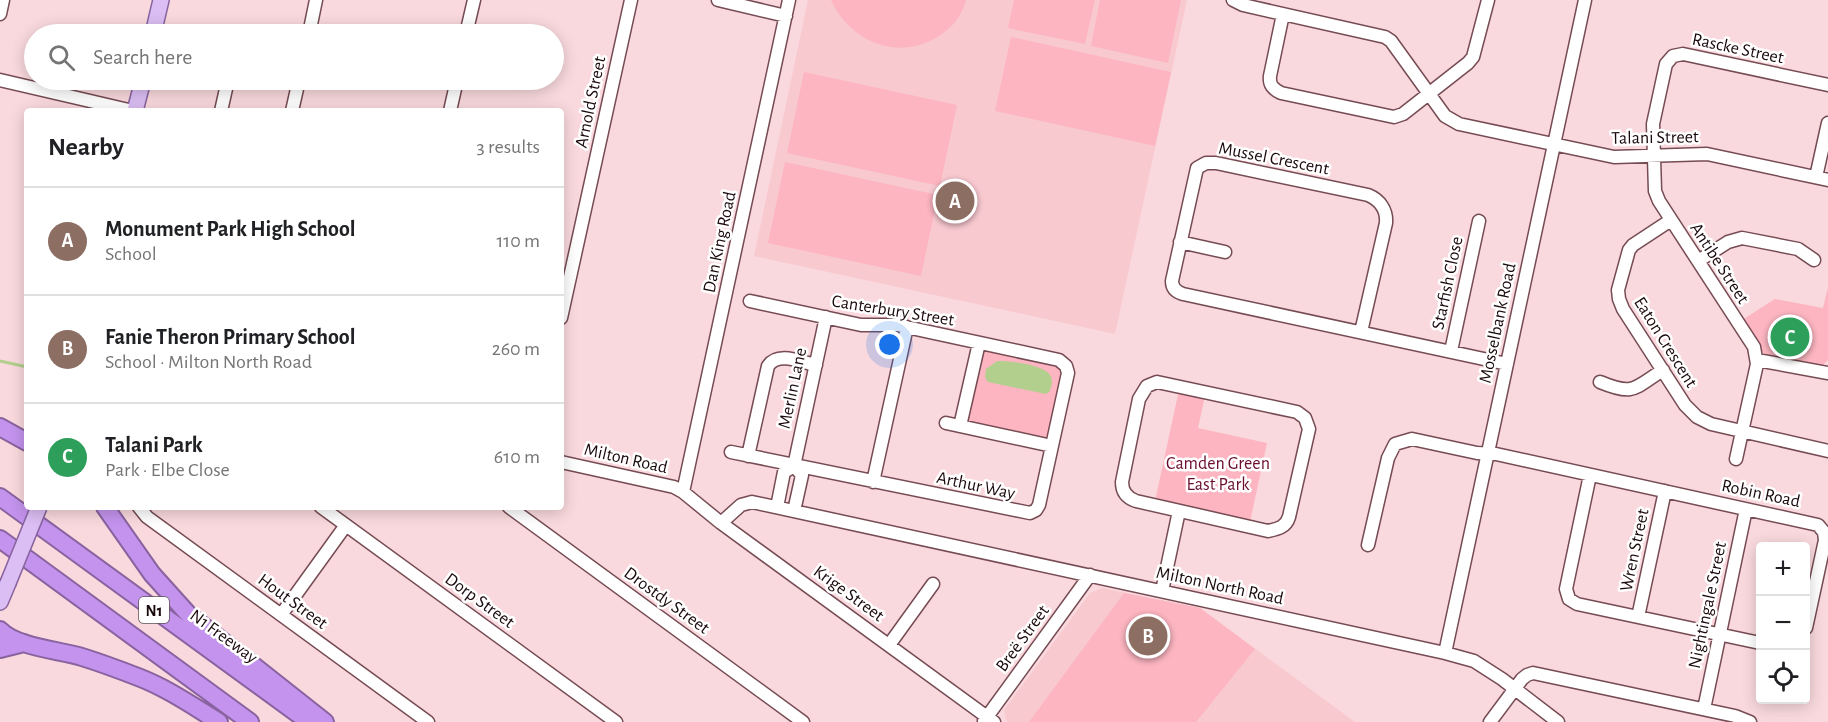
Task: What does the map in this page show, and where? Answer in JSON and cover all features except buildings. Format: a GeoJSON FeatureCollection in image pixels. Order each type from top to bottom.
{"type":"FeatureCollection","features":[{"type":"Feature","properties":{"kind":"highway"},"geometry":{"type":"LineString","coordinates":[[3,429],[24,432]]}},
{"type":"Feature","properties":{"kind":"highway"},"geometry":{"type":"LineString","coordinates":[[3,429],[24,440]]}},
{"type":"Feature","properties":{"kind":"highway","name":"N1 Freeway"},"geometry":{"type":"LineString","coordinates":[[0,497],[309,722]]}},
{"type":"Feature","properties":{"kind":"highway"},"geometry":{"type":"LineString","coordinates":[[107,510],[160,584],[188,614],[325,722]]}},
{"type":"Feature","properties":{"kind":"highway","name":"N1"},"geometry":{"type":"LineString","coordinates":[[0,539],[250,722]]}},
{"type":"Feature","properties":{"kind":"highway"},"geometry":{"type":"LineString","coordinates":[[0,630],[12,639],[80,657],[141,678],[182,698],[219,722]]}},
{"type":"Feature","properties":{"kind":"highway"},"geometry":{"type":"LineString","coordinates":[[0,649],[24,643]]}},
{"type":"Feature","properties":{"kind":"main road"},"geometry":{"type":"LineString","coordinates":[[155,24],[161,0]]}},
{"type":"Feature","properties":{"kind":"main road"},"geometry":{"type":"LineString","coordinates":[[135,108],[140,90]]}},
{"type":"Feature","properties":{"kind":"main road"},"geometry":{"type":"LineString","coordinates":[[0,602],[38,510]]}},
{"type":"Feature","properties":{"kind":"street"},"geometry":{"type":"LineString","coordinates":[[0,14],[3,0]]}},
{"type":"Feature","properties":{"kind":"street"},"geometry":{"type":"LineString","coordinates":[[311,24],[316,0]]}},
{"type":"Feature","properties":{"kind":"street"},"geometry":{"type":"LineString","coordinates":[[468,24],[474,0]]}},
{"type":"Feature","properties":{"kind":"street","name":"Arnold Street"},"geometry":{"type":"LineString","coordinates":[[564,304],[631,0]]}},
{"type":"Feature","properties":{"kind":"street"},"geometry":{"type":"LineString","coordinates":[[718,0],[786,16]]}},
{"type":"Feature","properties":{"kind":"street","name":"Dan King Road"},"geometry":{"type":"LineString","coordinates":[[683,492],[789,0]]}},
{"type":"Feature","properties":{"kind":"street","name":"Talani Street"},"geometry":{"type":"LineString","coordinates":[[1233,0],[1243,5],[1385,36],[1445,116],[1459,124],[1614,158],[1707,154],[1822,179]]}},
{"type":"Feature","properties":{"kind":"street"},"geometry":{"type":"LineString","coordinates":[[1283,14],[1270,76],[1270,84],[1275,90],[1302,98],[1394,117],[1403,114],[1473,57],[1488,0]]}},
{"type":"Feature","properties":{"kind":"street","name":"Mosselbank Road"},"geometry":{"type":"LineString","coordinates":[[1445,653],[1585,0]]}},
{"type":"Feature","properties":{"kind":"street","name":"Rascke Street"},"geometry":{"type":"LineString","coordinates":[[1653,156],[1653,124],[1666,63],[1673,56],[1683,54],[1828,85]]}},
{"type":"Feature","properties":{"kind":"street"},"geometry":{"type":"LineString","coordinates":[[0,80],[24,86]]}},
{"type":"Feature","properties":{"kind":"street"},"geometry":{"type":"LineString","coordinates":[[43,90],[121,108]]}},
{"type":"Feature","properties":{"kind":"street"},"geometry":{"type":"LineString","coordinates":[[223,108],[226,90]]}},
{"type":"Feature","properties":{"kind":"street"},"geometry":{"type":"LineString","coordinates":[[293,108],[297,90]]}},
{"type":"Feature","properties":{"kind":"street"},"geometry":{"type":"LineString","coordinates":[[451,108],[455,90]]}},
{"type":"Feature","properties":{"kind":"street"},"geometry":{"type":"LineString","coordinates":[[1822,179],[1828,123]]}},
{"type":"Feature","properties":{"kind":"street","name":"Antibe Street"},"geometry":{"type":"LineString","coordinates":[[1653,156],[1656,194],[1754,347],[1757,360]]}},
{"type":"Feature","properties":{"kind":"street","name":"Mussel Crescent"},"geometry":{"type":"LineString","coordinates":[[1361,332],[1386,222],[1383,207],[1373,197],[1216,163],[1206,163],[1200,166],[1196,172],[1172,280],[1173,287],[1178,292],[1507,364]]}},
{"type":"Feature","properties":{"kind":"street","name":"Eaton Crescent"},"geometry":{"type":"LineString","coordinates":[[1671,220],[1629,250],[1618,290],[1621,304],[1685,405],[1697,417],[1710,424],[1742,432]]}},
{"type":"Feature","properties":{"kind":"street","name":"Starfish Close"},"geometry":{"type":"LineString","coordinates":[[1451,351],[1479,221]]}},
{"type":"Feature","properties":{"kind":"street"},"geometry":{"type":"LineString","coordinates":[[1698,261],[1728,242],[1742,238],[1798,249],[1814,260]]}},
{"type":"Feature","properties":{"kind":"street"},"geometry":{"type":"LineString","coordinates":[[1180,242],[1226,252]]}},
{"type":"Feature","properties":{"kind":"street","name":"Canterbury Street"},"geometry":{"type":"LineString","coordinates":[[750,301],[861,325],[887,324],[907,327],[1059,360],[1064,363]]}},
{"type":"Feature","properties":{"kind":"street","name":"Merlin Lane"},"geometry":{"type":"LineString","coordinates":[[777,507],[784,472],[794,466],[826,317]]}},
{"type":"Feature","properties":{"kind":"street"},"geometry":{"type":"LineString","coordinates":[[873,482],[907,327]]}},
{"type":"Feature","properties":{"kind":"street"},"geometry":{"type":"LineString","coordinates":[[960,426],[979,343]]}},
{"type":"Feature","properties":{"kind":"street"},"geometry":{"type":"LineString","coordinates":[[748,456],[770,362],[781,358],[816,365]]}},
{"type":"Feature","properties":{"kind":"street"},"geometry":{"type":"LineString","coordinates":[[1736,459],[1757,360],[1828,373]]}},
{"type":"Feature","properties":{"kind":"street","name":"Arthur Way"},"geometry":{"type":"LineString","coordinates":[[731,452],[1030,513],[1040,505],[1068,373],[1064,363]]}},
{"type":"Feature","properties":{"kind":"street"},"geometry":{"type":"LineString","coordinates":[[1600,382],[1620,390],[1629,390],[1662,370]]}},
{"type":"Feature","properties":{"kind":"street"},"geometry":{"type":"LineString","coordinates":[[1157,382],[1164,383],[1297,412],[1305,418],[1309,429],[1289,517],[1282,526],[1268,531],[1179,511],[1131,500],[1123,490],[1122,482],[1138,399],[1147,386],[1157,382]]}},
{"type":"Feature","properties":{"kind":"street"},"geometry":{"type":"LineString","coordinates":[[946,423],[1052,446]]}},
{"type":"Feature","properties":{"kind":"street"},"geometry":{"type":"LineString","coordinates":[[1742,432],[1828,451]]}},
{"type":"Feature","properties":{"kind":"street","name":"Robin Road"},"geometry":{"type":"LineString","coordinates":[[1368,545],[1388,458],[1395,444],[1412,439],[1815,524],[1822,528],[1825,540],[1810,609]]}},
{"type":"Feature","properties":{"kind":"street","name":"Milton Road"},"geometry":{"type":"LineString","coordinates":[[564,463],[664,484],[683,492]]}},
{"type":"Feature","properties":{"kind":"street","name":"Merlin Lane"},"geometry":{"type":"LineString","coordinates":[[794,466],[802,475],[794,511]]}},
{"type":"Feature","properties":{"kind":"street"},"geometry":{"type":"LineString","coordinates":[[1590,475],[1566,593],[1569,600],[1577,604],[1756,642]]}},
{"type":"Feature","properties":{"kind":"street","name":"Wren Street"},"geometry":{"type":"LineString","coordinates":[[1638,617],[1665,491]]}},
{"type":"Feature","properties":{"kind":"street","name":"Krige Street"},"geometry":{"type":"LineString","coordinates":[[683,492],[721,523],[988,720]]}},
{"type":"Feature","properties":{"kind":"street","name":"Milton North Road"},"geometry":{"type":"LineString","coordinates":[[721,523],[738,507],[748,502],[777,507],[1445,653],[1474,661],[1558,722]]}},
{"type":"Feature","properties":{"kind":"street","name":"Nightingale Street"},"geometry":{"type":"LineString","coordinates":[[1704,709],[1746,508]]}},
{"type":"Feature","properties":{"kind":"street","name":"Hout Street"},"geometry":{"type":"LineString","coordinates":[[141,510],[147,517],[428,722]]}},
{"type":"Feature","properties":{"kind":"street","name":"Dorp Street"},"geometry":{"type":"LineString","coordinates":[[325,510],[616,722]]}},
{"type":"Feature","properties":{"kind":"street","name":"Drostdy Street"},"geometry":{"type":"LineString","coordinates":[[517,510],[803,722]]}},
{"type":"Feature","properties":{"kind":"street"},"geometry":{"type":"LineString","coordinates":[[1162,591],[1179,511]]}},
{"type":"Feature","properties":{"kind":"street"},"geometry":{"type":"LineString","coordinates":[[282,615],[346,525]]}},
{"type":"Feature","properties":{"kind":"street","name":"Breë Street"},"geometry":{"type":"LineString","coordinates":[[988,720],[1090,575]]}},
{"type":"Feature","properties":{"kind":"street"},"geometry":{"type":"LineString","coordinates":[[889,645],[933,584]]}},
{"type":"Feature","properties":{"kind":"street"},"geometry":{"type":"LineString","coordinates":[[1490,722],[1527,675],[1542,674],[1735,716],[1750,722]]}},
{"type":"Feature","properties":{"kind":"shaded area"},"geometry":{"type":"Polygon","coordinates":[[[808,0],[1187,0],[1115,334],[754,256],[808,0]]]}},
{"type":"Feature","properties":{"kind":"shaded area"},"geometry":{"type":"Polygon","coordinates":[[[997,361],[1018,362],[1043,369],[1052,379],[1050,391],[1046,394],[988,382],[985,377],[986,369],[997,361]]]}},
{"type":"Feature","properties":{"kind":"shaded area"},"geometry":{"type":"Polygon","coordinates":[[[1102,588],[1200,608],[1355,722],[1008,722],[1004,710],[1090,593],[1102,588]]]}},
{"type":"Feature","properties":{"kind":"green space"},"geometry":{"type":"Polygon","coordinates":[[[831,0],[966,0],[956,21],[939,36],[924,44],[892,47],[877,44],[850,27],[839,15],[831,0]]]}},
{"type":"Feature","properties":{"kind":"green space"},"geometry":{"type":"Polygon","coordinates":[[[1014,0],[1095,0],[1085,44],[1008,28],[1014,0]]]}},
{"type":"Feature","properties":{"kind":"green space"},"geometry":{"type":"Polygon","coordinates":[[[1100,0],[1181,0],[1168,63],[1091,46],[1100,0]]]}},
{"type":"Feature","properties":{"kind":"green space"},"geometry":{"type":"Polygon","coordinates":[[[1011,37],[1171,72],[1155,146],[995,111],[1011,37]]]}},
{"type":"Feature","properties":{"kind":"green space"},"geometry":{"type":"Polygon","coordinates":[[[804,72],[957,105],[940,186],[787,153],[804,72]]]}},
{"type":"Feature","properties":{"kind":"green space"},"geometry":{"type":"Polygon","coordinates":[[[785,162],[938,195],[921,276],[768,243],[785,162]]]}},
{"type":"Feature","properties":{"kind":"green space"},"geometry":{"type":"Polygon","coordinates":[[[1828,287],[1828,360],[1821,367],[1766,357],[1742,320],[1775,299],[1823,308],[1828,287]]]}},
{"type":"Feature","properties":{"kind":"green space"},"geometry":{"type":"Polygon","coordinates":[[[988,349],[1057,364],[1063,372],[1050,434],[1041,440],[971,424],[966,415],[981,353],[988,349]]]}},
{"type":"Feature","properties":{"kind":"green space","name":"Camden Green East Park"},"geometry":{"type":"Polygon","coordinates":[[[1179,390],[1205,396],[1198,428],[1267,443],[1250,522],[1155,501],[1179,390]]]}},
{"type":"Feature","properties":{"kind":"green space"},"geometry":{"type":"Polygon","coordinates":[[[1124,593],[1200,608],[1255,649],[1196,722],[1029,722],[1124,593]]]}},
{"type":"Feature","properties":{"kind":"waterway"},"geometry":{"type":"LineString","coordinates":[[0,361],[24,366]]}},
{"type":"Feature","properties":{"kind":"place","name":"Monument Park High School"},"geometry":{"type":"Point","coordinates":[955,201]}},
{"type":"Feature","properties":{"kind":"place","name":"Talani Park"},"geometry":{"type":"Point","coordinates":[1790,337]}},
{"type":"Feature","properties":{"kind":"place","name":"Fanie Theron Primary School"},"geometry":{"type":"Point","coordinates":[1148,636]}}]}
